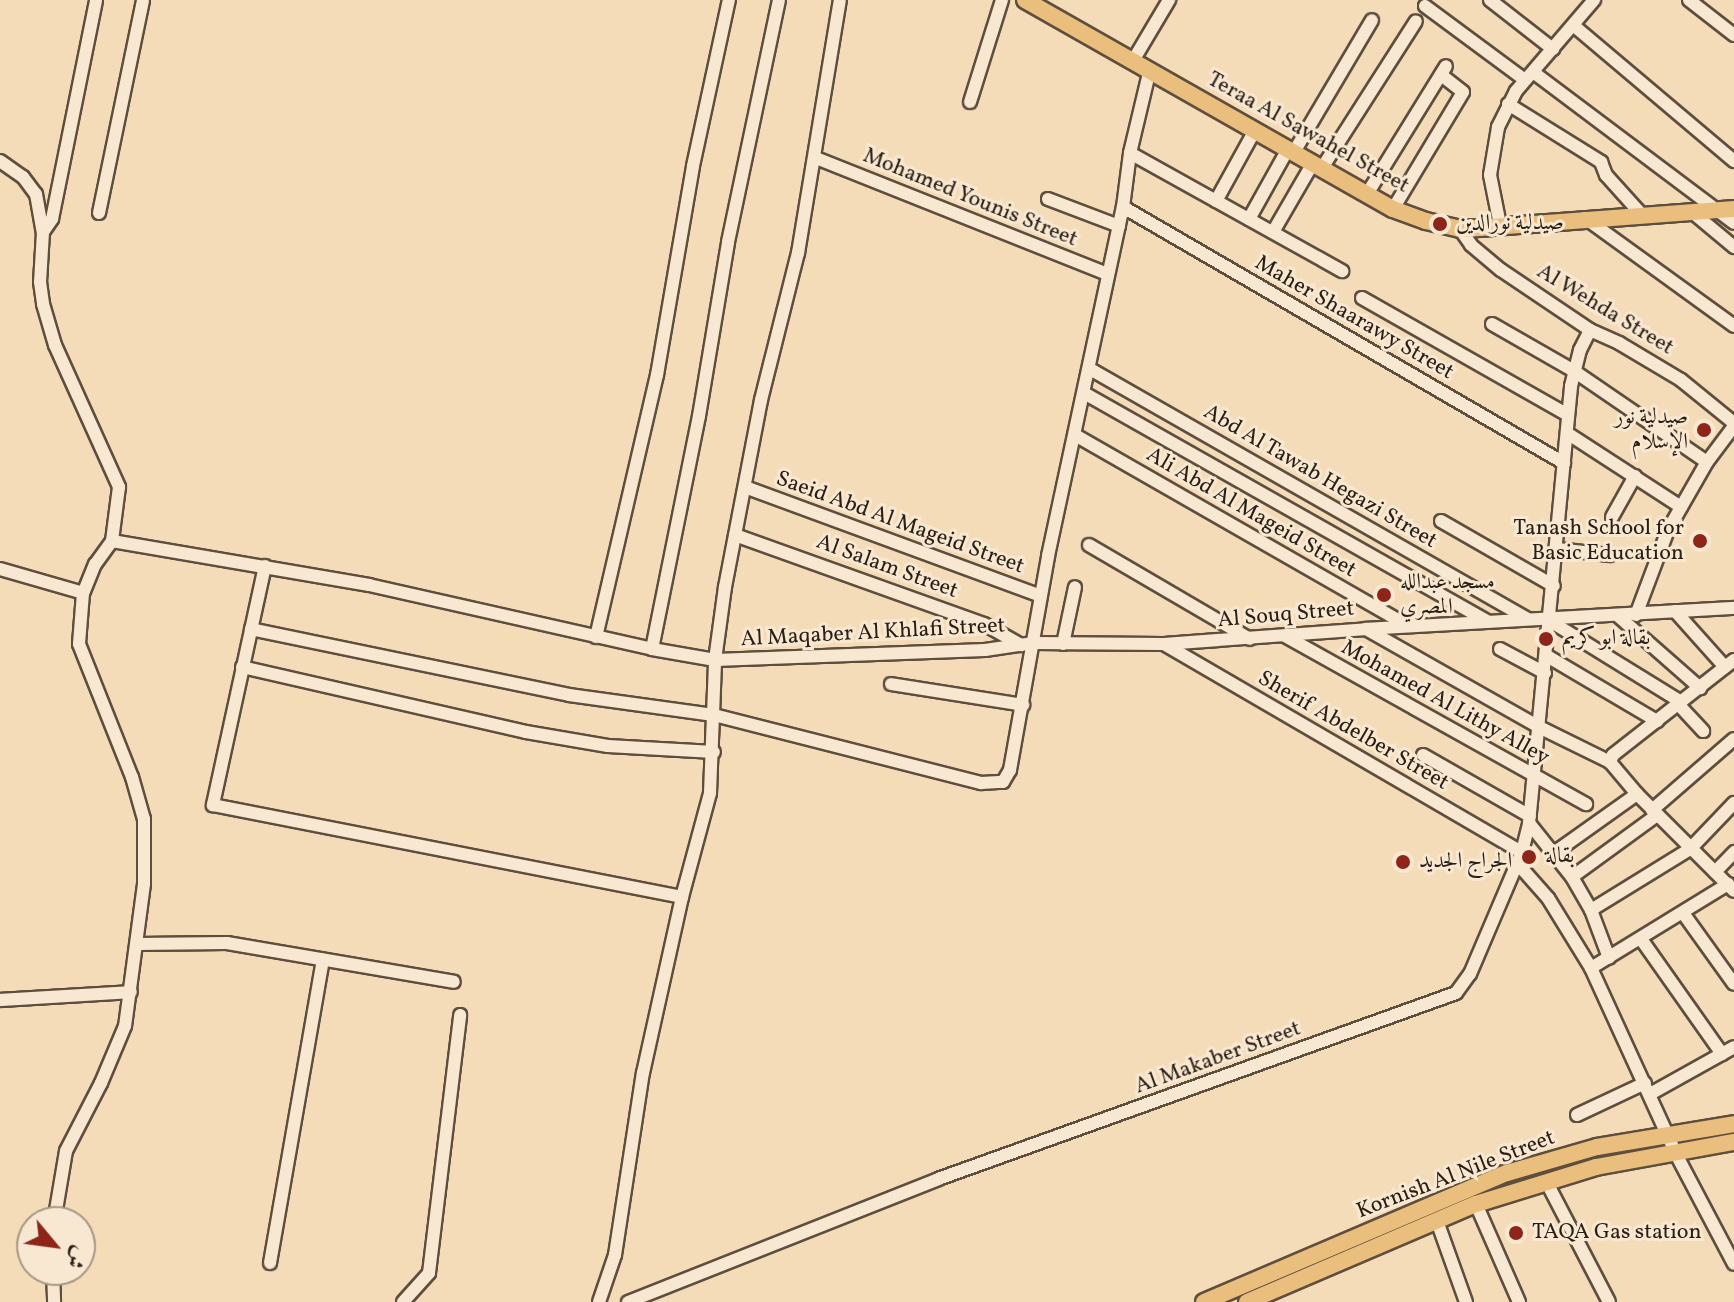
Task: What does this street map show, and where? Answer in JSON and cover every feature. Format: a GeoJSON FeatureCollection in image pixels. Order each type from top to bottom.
{"type":"FeatureCollection","features":[{"type":"Feature","properties":{"kind":"main road","name":"Teraa Al Sawahel Street"},"geometry":{"type":"LineString","coordinates":[[1025,0],[1134,59],[1393,209],[1460,229],[1726,210]]}},
{"type":"Feature","properties":{"kind":"main road","name":"Kornish Al Nile Street"},"geometry":{"type":"LineString","coordinates":[[1204,1302],[1507,1173],[1597,1147],[1734,1124]]}},
{"type":"Feature","properties":{"kind":"main road","name":"Kornish Al Nile Street"},"geometry":{"type":"LineString","coordinates":[[1247,1302],[1476,1204],[1546,1181],[1609,1164],[1734,1142]]}},
{"type":"Feature","properties":{"kind":"street"},"geometry":{"type":"LineString","coordinates":[[43,232],[52,219],[96,0]]}},
{"type":"Feature","properties":{"kind":"street"},"geometry":{"type":"LineString","coordinates":[[99,213],[143,0]]}},
{"type":"Feature","properties":{"kind":"street"},"geometry":{"type":"LineString","coordinates":[[596,637],[657,375],[693,166],[729,0]]}},
{"type":"Feature","properties":{"kind":"street"},"geometry":{"type":"LineString","coordinates":[[652,649],[699,416],[728,242],[779,0]]}},
{"type":"Feature","properties":{"kind":"street"},"geometry":{"type":"LineString","coordinates":[[599,1302],[615,1255],[625,1208],[643,1073],[682,897],[710,793],[714,752],[715,660],[735,535],[816,158],[840,0]]}},
{"type":"Feature","properties":{"kind":"street"},"geometry":{"type":"LineString","coordinates":[[970,102],[1002,0]]}},
{"type":"Feature","properties":{"kind":"street"},"geometry":{"type":"LineString","coordinates":[[1134,59],[1169,0]]}},
{"type":"Feature","properties":{"kind":"street"},"geometry":{"type":"LineString","coordinates":[[1490,0],[1553,49]]}},
{"type":"Feature","properties":{"kind":"street"},"geometry":{"type":"LineString","coordinates":[[1500,225],[1493,200],[1491,163],[1498,127],[1508,104],[1529,76],[1594,0]]}},
{"type":"Feature","properties":{"kind":"street"},"geometry":{"type":"LineString","coordinates":[[1689,0],[1734,35]]}},
{"type":"Feature","properties":{"kind":"street"},"geometry":{"type":"LineString","coordinates":[[1425,6],[1726,210],[1734,223]]}},
{"type":"Feature","properties":{"kind":"street"},"geometry":{"type":"LineString","coordinates":[[1249,219],[1372,20]]}},
{"type":"Feature","properties":{"kind":"street"},"geometry":{"type":"LineString","coordinates":[[1273,232],[1416,21]]}},
{"type":"Feature","properties":{"kind":"street"},"geometry":{"type":"LineString","coordinates":[[1573,25],[1734,161]]}},
{"type":"Feature","properties":{"kind":"street"},"geometry":{"type":"LineString","coordinates":[[251,629],[569,695],[714,715],[996,785],[1003,782],[1010,770],[1023,705],[1027,644],[1041,596],[1090,369],[1123,207],[1130,153],[1150,69]]}},
{"type":"Feature","properties":{"kind":"street"},"geometry":{"type":"LineString","coordinates":[[1367,194],[1444,71],[1463,92],[1393,209]]}},
{"type":"Feature","properties":{"kind":"street"},"geometry":{"type":"LineString","coordinates":[[1508,104],[1601,162],[1606,175],[1642,215]]}},
{"type":"Feature","properties":{"kind":"street"},"geometry":{"type":"LineString","coordinates":[[1216,201],[1255,130]]}},
{"type":"Feature","properties":{"kind":"street"},"geometry":{"type":"LineString","coordinates":[[1130,153],[1342,271]]}},
{"type":"Feature","properties":{"kind":"street","name":"Mohamed Younis Street"},"geometry":{"type":"LineString","coordinates":[[816,158],[1108,274]]}},
{"type":"Feature","properties":{"kind":"street"},"geometry":{"type":"LineString","coordinates":[[0,161],[23,177],[36,194],[43,232],[40,282],[43,304],[55,345],[119,487],[112,541],[95,564],[83,593],[78,622],[83,660],[132,777],[144,819],[144,884],[131,992],[115,1053],[66,1151],[57,1206]]}},
{"type":"Feature","properties":{"kind":"street"},"geometry":{"type":"LineString","coordinates":[[1048,199],[1119,226]]}},
{"type":"Feature","properties":{"kind":"street","name":"Maher Shaarawy Street"},"geometry":{"type":"LineString","coordinates":[[1123,207],[1564,463]]}},
{"type":"Feature","properties":{"kind":"street"},"geometry":{"type":"LineString","coordinates":[[1692,212],[1734,247]]}},
{"type":"Feature","properties":{"kind":"street"},"geometry":{"type":"LineString","coordinates":[[1585,218],[1734,326]]}},
{"type":"Feature","properties":{"kind":"street","name":"Al Wehda Street"},"geometry":{"type":"LineString","coordinates":[[1460,229],[1485,259],[1590,330],[1661,367],[1734,424]]}},
{"type":"Feature","properties":{"kind":"street"},"geometry":{"type":"LineString","coordinates":[[1362,298],[1568,415]]}},
{"type":"Feature","properties":{"kind":"street"},"geometry":{"type":"LineString","coordinates":[[1492,324],[1574,371],[1707,462]]}},
{"type":"Feature","properties":{"kind":"street","name":"Al Makaber Street"},"geometry":{"type":"LineString","coordinates":[[628,1302],[938,1179],[1456,993],[1470,974],[1519,858],[1529,820],[1551,620],[1568,415],[1574,371],[1590,330]]}},
{"type":"Feature","properties":{"kind":"street","name":"Abd Al Tawab Hegazi Street"},"geometry":{"type":"LineString","coordinates":[[1090,369],[1530,620]]}},
{"type":"Feature","properties":{"kind":"street"},"geometry":{"type":"LineString","coordinates":[[1084,393],[1488,622]]}},
{"type":"Feature","properties":{"kind":"street"},"geometry":{"type":"LineString","coordinates":[[1636,615],[1656,556],[1681,507],[1734,424]]}},
{"type":"Feature","properties":{"kind":"street"},"geometry":{"type":"LineString","coordinates":[[1567,433],[1681,507]]}},
{"type":"Feature","properties":{"kind":"street","name":"Ali Abd Al Mageid Street"},"geometry":{"type":"LineString","coordinates":[[1075,435],[1408,626]]}},
{"type":"Feature","properties":{"kind":"street"},"geometry":{"type":"LineString","coordinates":[[1612,517],[1635,476]]}},
{"type":"Feature","properties":{"kind":"street","name":"Saeid Abd Al Mageid Street"},"geometry":{"type":"LineString","coordinates":[[745,487],[1041,596]]}},
{"type":"Feature","properties":{"kind":"street"},"geometry":{"type":"LineString","coordinates":[[1441,521],[1554,586]]}},
{"type":"Feature","properties":{"kind":"street","name":"Al Salam Street"},"geometry":{"type":"LineString","coordinates":[[735,535],[970,618],[1027,644]]}},
{"type":"Feature","properties":{"kind":"street","name":"Al Maqaber Al Khlafi Street"},"geometry":{"type":"LineString","coordinates":[[112,541],[265,566],[715,660],[985,650],[1027,644]]}},
{"type":"Feature","properties":{"kind":"street"},"geometry":{"type":"LineString","coordinates":[[1089,545],[1250,639]]}},
{"type":"Feature","properties":{"kind":"street"},"geometry":{"type":"LineString","coordinates":[[1557,549],[1610,555]]}},
{"type":"Feature","properties":{"kind":"street"},"geometry":{"type":"LineString","coordinates":[[265,566],[211,802],[217,809],[682,897]]}},
{"type":"Feature","properties":{"kind":"street"},"geometry":{"type":"LineString","coordinates":[[0,569],[83,593]]}},
{"type":"Feature","properties":{"kind":"street"},"geometry":{"type":"LineString","coordinates":[[1063,644],[1075,587]]}},
{"type":"Feature","properties":{"kind":"street","name":"Al Souq Street"},"geometry":{"type":"LineString","coordinates":[[1027,644],[1164,644],[1408,626],[1734,608]]}},
{"type":"Feature","properties":{"kind":"street"},"geometry":{"type":"LineString","coordinates":[[1613,758],[1730,664],[1675,611]]}},
{"type":"Feature","properties":{"kind":"street"},"geometry":{"type":"LineString","coordinates":[[1617,615],[1700,688]]}},
{"type":"Feature","properties":{"kind":"street"},"geometry":{"type":"LineString","coordinates":[[1551,620],[1679,703],[1703,731]]}},
{"type":"Feature","properties":{"kind":"street"},"geometry":{"type":"LineString","coordinates":[[1366,629],[1539,727],[1613,758],[1637,794],[1731,888],[1591,968]]}},
{"type":"Feature","properties":{"kind":"street","name":"Mohamed Al Lithy Alley"},"geometry":{"type":"LineString","coordinates":[[1284,635],[1586,804]]}},
{"type":"Feature","properties":{"kind":"street","name":"Sherif Abdelber Street"},"geometry":{"type":"LineString","coordinates":[[1164,644],[1519,858],[1591,968],[1676,1154],[1734,1264]]}},
{"type":"Feature","properties":{"kind":"street"},"geometry":{"type":"LineString","coordinates":[[1500,649],[1545,673]]}},
{"type":"Feature","properties":{"kind":"street"},"geometry":{"type":"LineString","coordinates":[[1547,656],[1657,721]]}},
{"type":"Feature","properties":{"kind":"street"},"geometry":{"type":"LineString","coordinates":[[242,667],[526,732],[608,746],[714,752]]}},
{"type":"Feature","properties":{"kind":"street"},"geometry":{"type":"LineString","coordinates":[[891,684],[1023,705]]}},
{"type":"Feature","properties":{"kind":"street"},"geometry":{"type":"LineString","coordinates":[[1572,877],[1655,812],[1734,739]]}},
{"type":"Feature","properties":{"kind":"street"},"geometry":{"type":"LineString","coordinates":[[1423,755],[1529,820],[1572,877],[1591,910],[1609,958]]}},
{"type":"Feature","properties":{"kind":"street"},"geometry":{"type":"LineString","coordinates":[[1554,853],[1637,794]]}},
{"type":"Feature","properties":{"kind":"street"},"geometry":{"type":"LineString","coordinates":[[1591,910],[1690,849],[1734,803]]}},
{"type":"Feature","properties":{"kind":"street"},"geometry":{"type":"LineString","coordinates":[[1715,872],[1734,852]]}},
{"type":"Feature","properties":{"kind":"street"},"geometry":{"type":"LineString","coordinates":[[1683,913],[1734,984]]}},
{"type":"Feature","properties":{"kind":"street"},"geometry":{"type":"LineString","coordinates":[[1577,1115],[1647,1088],[1728,1051],[1641,939]]}},
{"type":"Feature","properties":{"kind":"street"},"geometry":{"type":"LineString","coordinates":[[137,944],[227,943],[454,982]]}},
{"type":"Feature","properties":{"kind":"street"},"geometry":{"type":"LineString","coordinates":[[270,1263],[323,960]]}},
{"type":"Feature","properties":{"kind":"street"},"geometry":{"type":"LineString","coordinates":[[0,1000],[131,992]]}},
{"type":"Feature","properties":{"kind":"street"},"geometry":{"type":"LineString","coordinates":[[403,1302],[429,1273],[460,1015]]}},
{"type":"Feature","properties":{"kind":"street"},"geometry":{"type":"LineString","coordinates":[[1546,1181],[1609,1302]]}},
{"type":"Feature","properties":{"kind":"street"},"geometry":{"type":"LineString","coordinates":[[1476,1204],[1519,1302]]}},
{"type":"Feature","properties":{"kind":"street"},"geometry":{"type":"LineString","coordinates":[[1437,1221],[1466,1302]]}},
{"type":"Feature","properties":{"kind":"place","name":"صيدلية نورالدين"},"geometry":{"type":"Point","coordinates":[1440,224]}},
{"type":"Feature","properties":{"kind":"place","name":"صيدلية نور الإسلام"},"geometry":{"type":"Point","coordinates":[1704,430]}},
{"type":"Feature","properties":{"kind":"place","name":"Tanash School for Basic Education"},"geometry":{"type":"Point","coordinates":[1700,541]}},
{"type":"Feature","properties":{"kind":"place","name":"مسجد عبدالله المصري"},"geometry":{"type":"Point","coordinates":[1384,595]}},
{"type":"Feature","properties":{"kind":"place","name":"بقالة ابو كريم"},"geometry":{"type":"Point","coordinates":[1546,639]}},
{"type":"Feature","properties":{"kind":"place","name":"بقالة"},"geometry":{"type":"Point","coordinates":[1529,857]}},
{"type":"Feature","properties":{"kind":"place","name":"الجراج الجديد"},"geometry":{"type":"Point","coordinates":[1403,862]}},
{"type":"Feature","properties":{"kind":"place","name":"TAQA Gas station"},"geometry":{"type":"Point","coordinates":[1516,1233]}}]}
